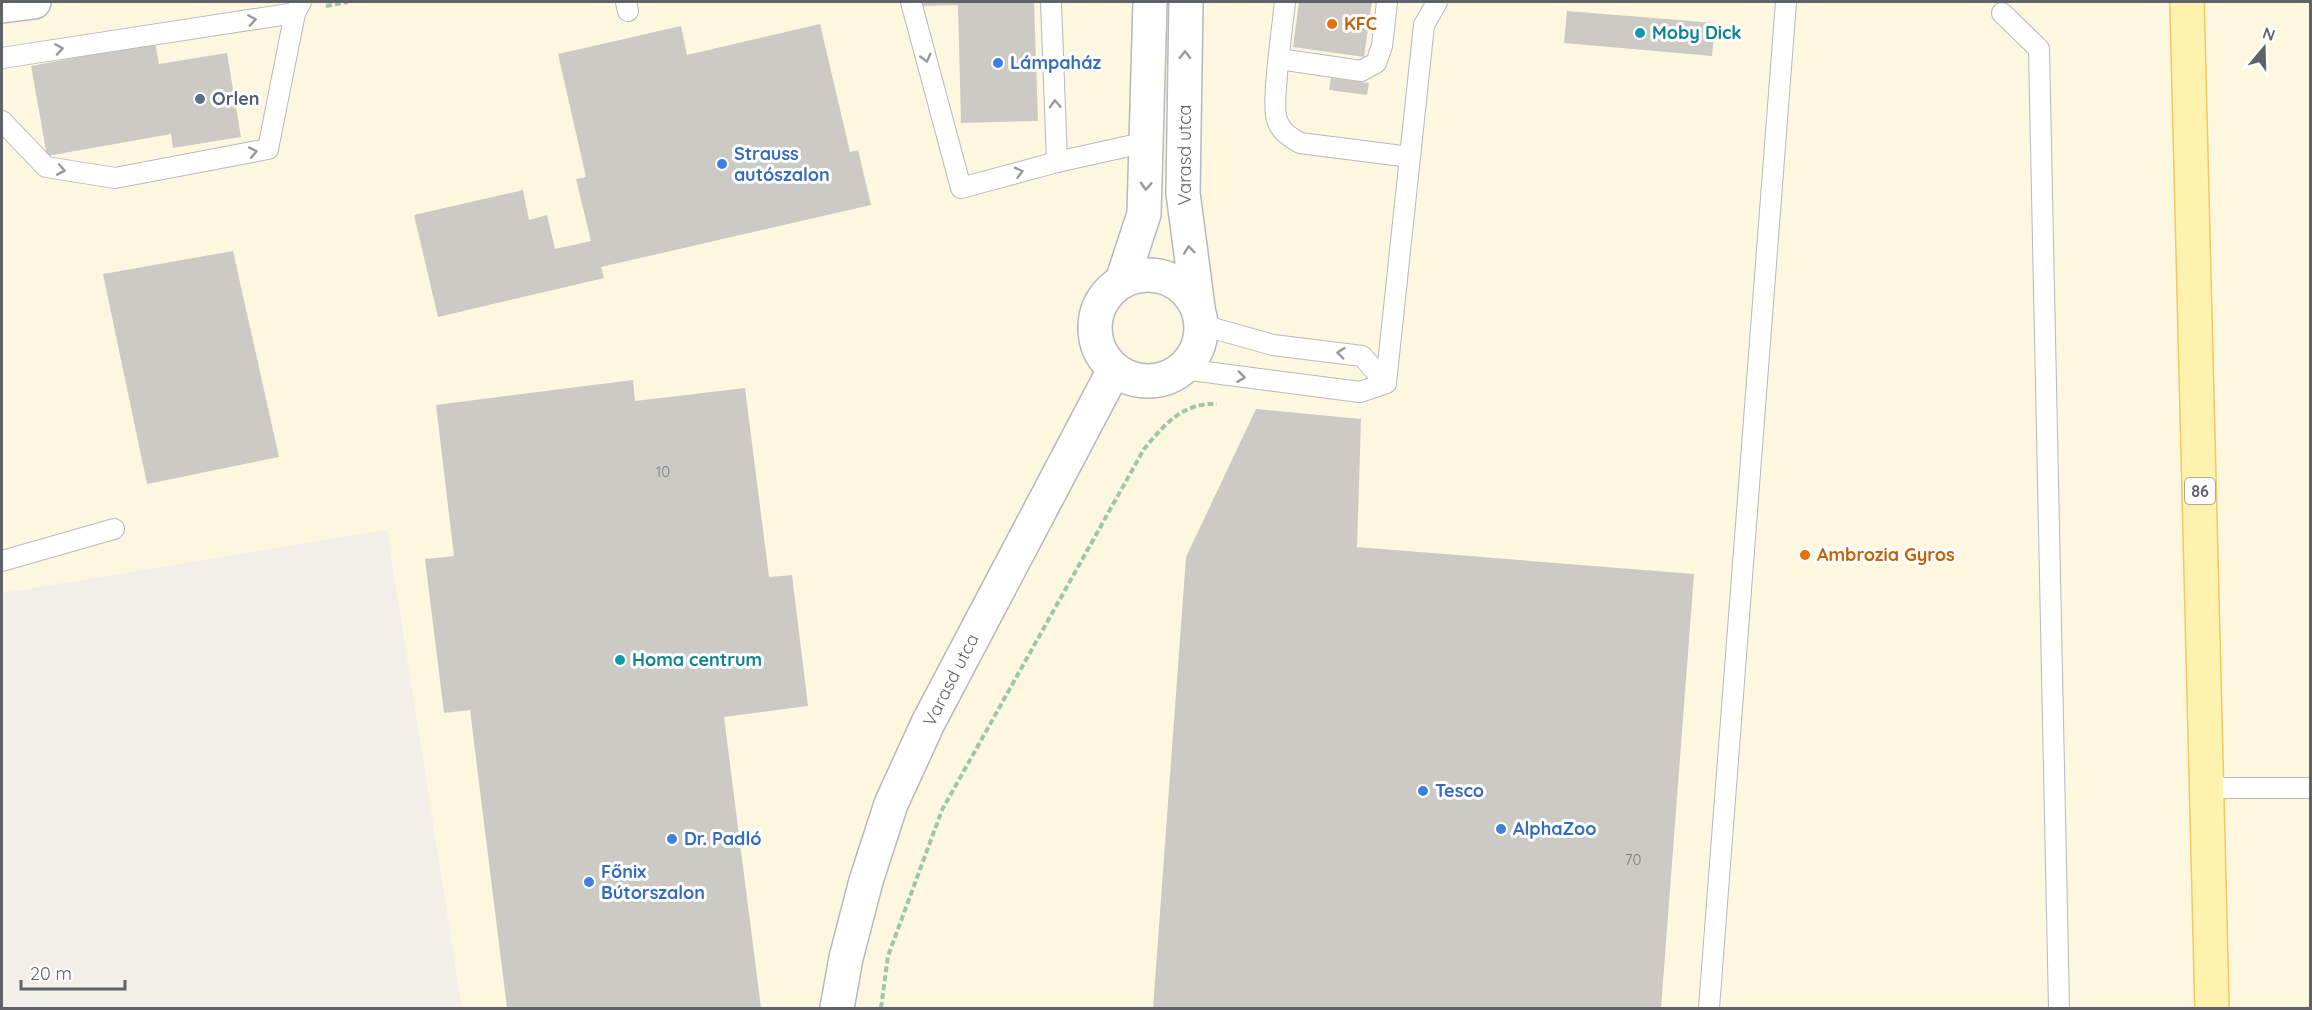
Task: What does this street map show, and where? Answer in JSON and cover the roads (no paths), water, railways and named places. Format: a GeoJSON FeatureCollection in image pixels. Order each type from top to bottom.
{"type":"FeatureCollection","features":[{"type":"Feature","properties":{"kind":"main road","name":"86"},"geometry":{"type":"LineString","coordinates":[[2187,2],[2212,1008]]}},
{"type":"Feature","properties":{"kind":"street"},"geometry":{"type":"LineString","coordinates":[[2,6],[34,2]]}},
{"type":"Feature","properties":{"kind":"street","name":"Varasd utca"},"geometry":{"type":"LineString","coordinates":[[1122,281],[1144,214],[1149,2]]}},
{"type":"Feature","properties":{"kind":"street","name":"Varasd utca"},"geometry":{"type":"LineString","coordinates":[[1186,2],[1183,193],[1200,316]]}},
{"type":"Feature","properties":{"kind":"street"},"geometry":{"type":"LineString","coordinates":[[1139,275],[1163,278],[1187,292],[1200,316],[1200,344],[1183,369],[1167,379],[1149,382],[1130,379],[1114,370],[1106,362],[1097,346],[1094,328],[1102,301],[1122,281],[1139,275]]}},
{"type":"Feature","properties":{"kind":"street","name":"Varasd utca"},"geometry":{"type":"LineString","coordinates":[[837,1008],[846,958],[866,881],[891,804],[928,723],[1114,370]]}},
{"type":"Feature","properties":{"kind":"lane"},"geometry":{"type":"LineString","coordinates":[[911,2],[961,188],[1057,162],[1147,142]]}},
{"type":"Feature","properties":{"kind":"lane"},"geometry":{"type":"LineString","coordinates":[[1051,2],[1057,162]]}},
{"type":"Feature","properties":{"kind":"lane"},"geometry":{"type":"LineString","coordinates":[[1285,2],[1276,119],[1285,134],[1300,143],[1410,157]]}},
{"type":"Feature","properties":{"kind":"lane"},"geometry":{"type":"LineString","coordinates":[[1279,59],[1361,71],[1376,63],[1382,46],[1387,2]]}},
{"type":"Feature","properties":{"kind":"lane"},"geometry":{"type":"LineString","coordinates":[[1386,383],[1424,25],[1437,2]]}},
{"type":"Feature","properties":{"kind":"lane"},"geometry":{"type":"LineString","coordinates":[[1709,1008],[1786,2]]}},
{"type":"Feature","properties":{"kind":"lane"},"geometry":{"type":"LineString","coordinates":[[2,58],[298,7],[268,149],[115,178],[46,167],[2,121]]}},
{"type":"Feature","properties":{"kind":"lane"},"geometry":{"type":"LineString","coordinates":[[2002,13],[2039,48],[2059,1008]]}},
{"type":"Feature","properties":{"kind":"lane"},"geometry":{"type":"LineString","coordinates":[[1200,316],[1273,345],[1362,356],[1386,383]]}},
{"type":"Feature","properties":{"kind":"lane"},"geometry":{"type":"LineString","coordinates":[[1183,369],[1360,392],[1386,383]]}},
{"type":"Feature","properties":{"kind":"lane"},"geometry":{"type":"LineString","coordinates":[[2,561],[114,529]]}},
{"type":"Feature","properties":{"kind":"lane"},"geometry":{"type":"LineString","coordinates":[[2207,788],[2310,788]]}},
{"type":"Feature","properties":{"kind":"place","name":"KFC"},"geometry":{"type":"Point","coordinates":[1332,24]}},
{"type":"Feature","properties":{"kind":"place","name":"Moby Dick"},"geometry":{"type":"Point","coordinates":[1640,33]}},
{"type":"Feature","properties":{"kind":"place","name":"Lámpaház"},"geometry":{"type":"Point","coordinates":[998,63]}},
{"type":"Feature","properties":{"kind":"place","name":"Orlen"},"geometry":{"type":"Point","coordinates":[200,99]}},
{"type":"Feature","properties":{"kind":"place","name":"Strauss autószalon"},"geometry":{"type":"Point","coordinates":[722,164]}},
{"type":"Feature","properties":{"kind":"place","name":"Ambrozia Gyros"},"geometry":{"type":"Point","coordinates":[1805,555]}},
{"type":"Feature","properties":{"kind":"place","name":"Homa centrum"},"geometry":{"type":"Point","coordinates":[620,660]}},
{"type":"Feature","properties":{"kind":"place","name":"Tesco"},"geometry":{"type":"Point","coordinates":[1423,791]}},
{"type":"Feature","properties":{"kind":"place","name":"AlphaZoo"},"geometry":{"type":"Point","coordinates":[1501,829]}},
{"type":"Feature","properties":{"kind":"place","name":"Dr. Padló"},"geometry":{"type":"Point","coordinates":[672,839]}},
{"type":"Feature","properties":{"kind":"place","name":"Főnix Bútorszalon"},"geometry":{"type":"Point","coordinates":[589,882]}}]}
